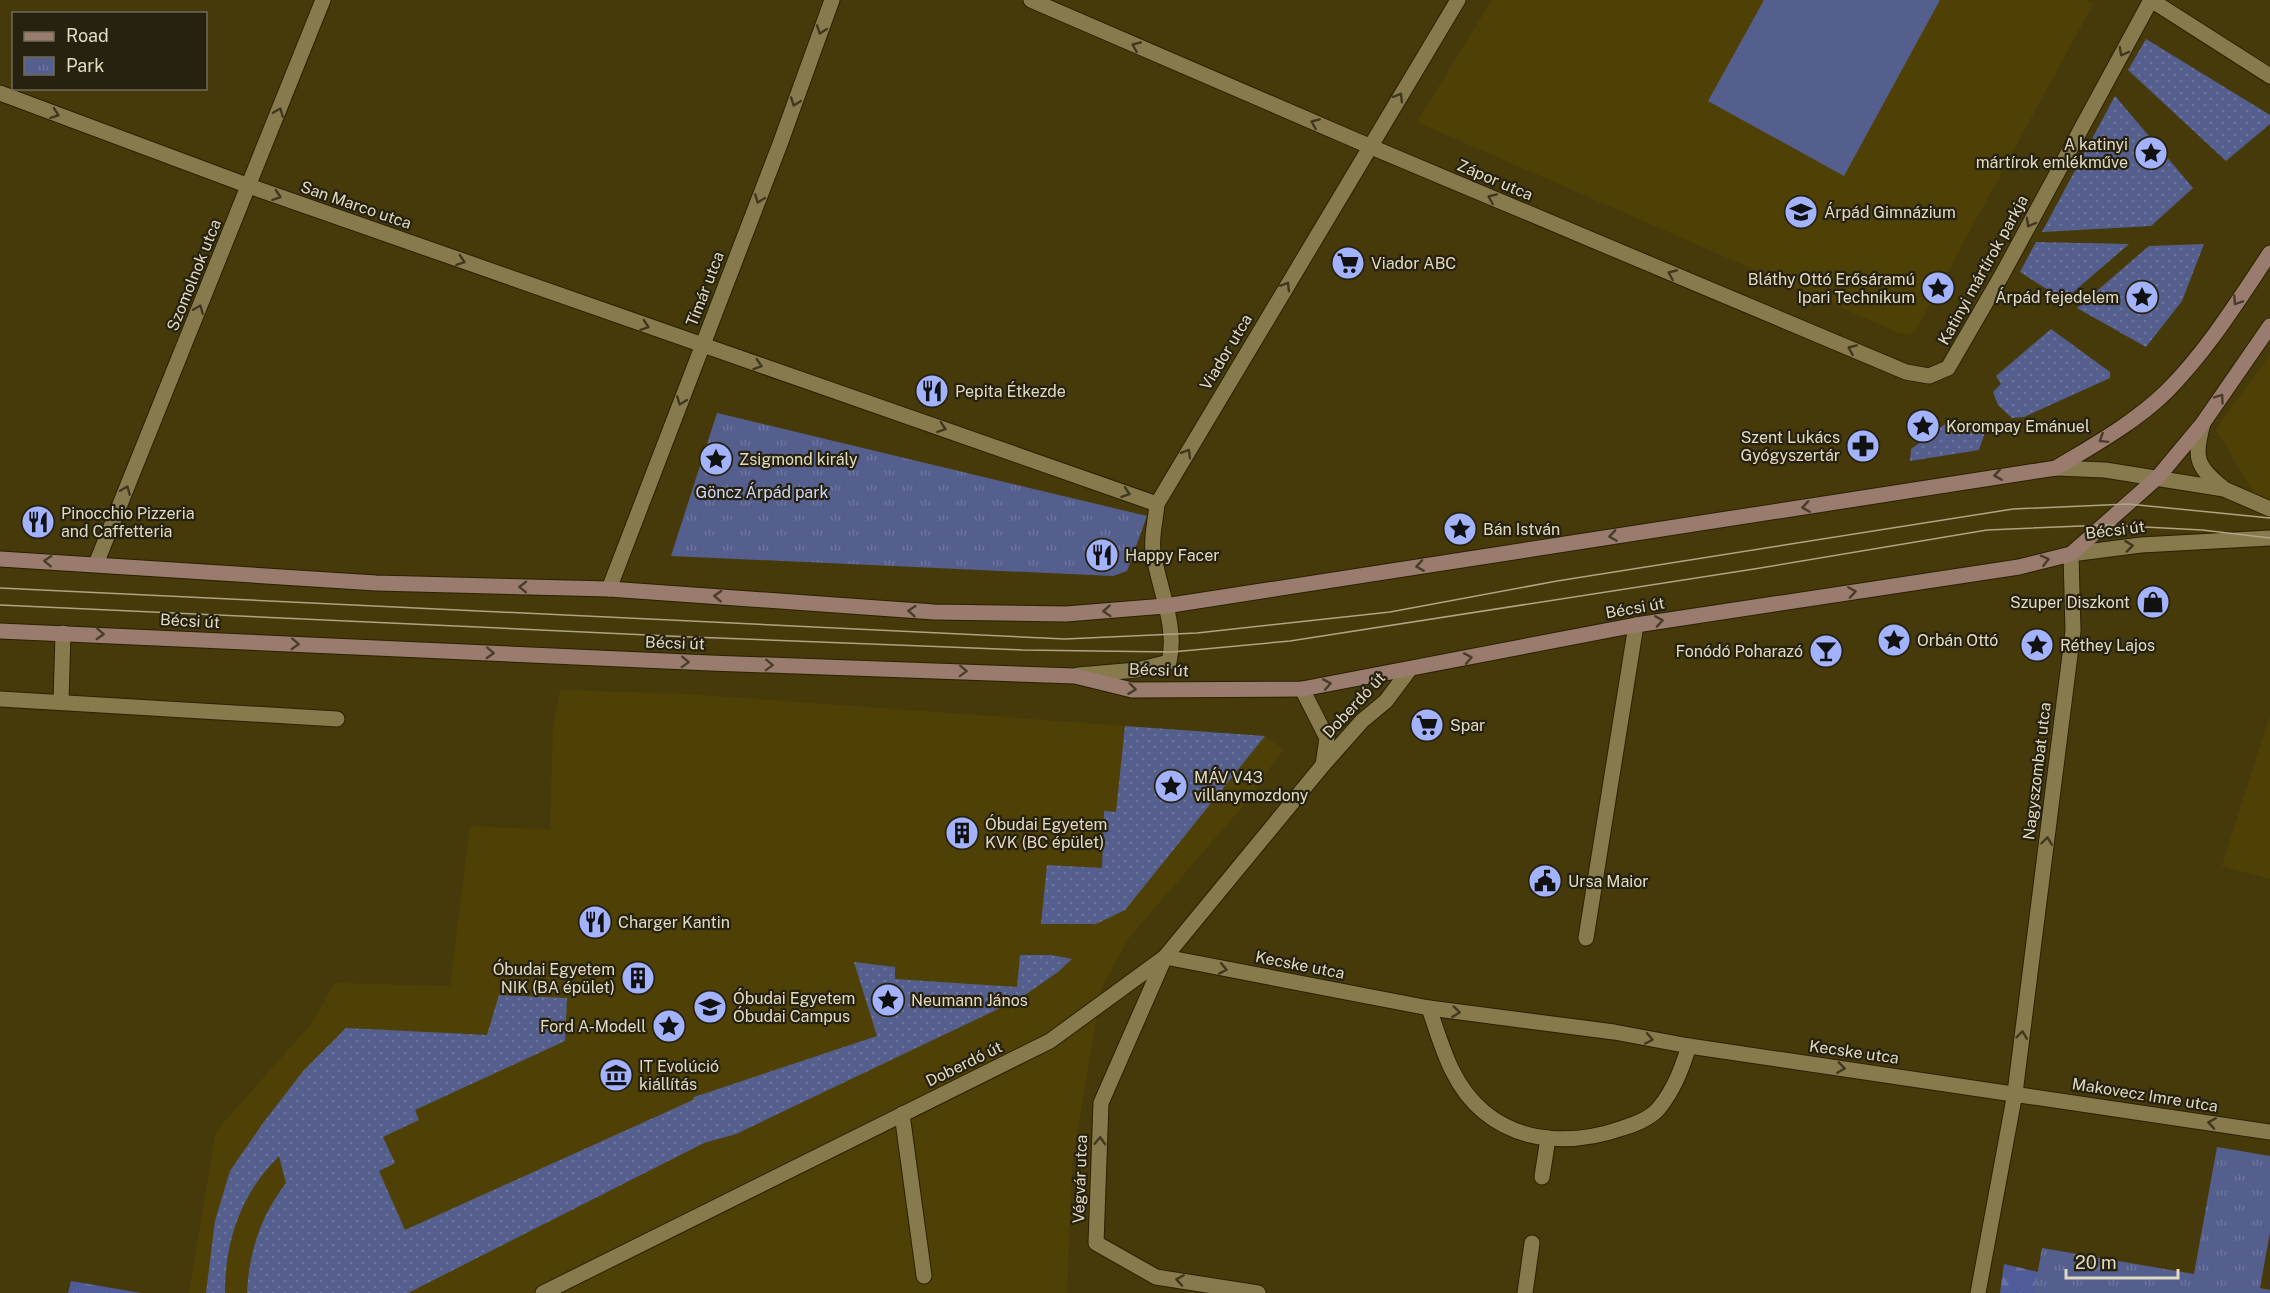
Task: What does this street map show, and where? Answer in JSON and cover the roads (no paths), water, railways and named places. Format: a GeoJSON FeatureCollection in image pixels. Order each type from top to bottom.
{"type":"FeatureCollection","features":[{"type":"Feature","properties":{"kind":"main road"},"geometry":{"type":"LineString","coordinates":[[0,559],[376,583],[609,589],[934,612],[1066,614],[1166,606],[2056,468],[2122,428],[2164,394],[2210,341],[2270,252]]}},
{"type":"Feature","properties":{"kind":"main road"},"geometry":{"type":"LineString","coordinates":[[2071,554],[2158,477],[2203,423],[2270,326]]}},
{"type":"Feature","properties":{"kind":"main road","name":"Bécsi út"},"geometry":{"type":"LineString","coordinates":[[0,631],[1076,676],[1132,690],[1302,689],[1636,625],[2019,567],[2071,554]]}},
{"type":"Feature","properties":{"kind":"street","name":"Szomolnok utca"},"geometry":{"type":"LineString","coordinates":[[96,564],[323,0]]}},
{"type":"Feature","properties":{"kind":"street","name":"Tímár utca"},"geometry":{"type":"LineString","coordinates":[[609,589],[832,0]]}},
{"type":"Feature","properties":{"kind":"street","name":"Zápor utca"},"geometry":{"type":"LineString","coordinates":[[1031,0],[1369,147],[1906,372],[1929,376],[1948,368]]}},
{"type":"Feature","properties":{"kind":"street","name":"Viador utca"},"geometry":{"type":"LineString","coordinates":[[1076,676],[1137,670],[1169,662],[1172,652],[1166,606],[1153,549],[1158,504],[1458,0]]}},
{"type":"Feature","properties":{"kind":"street"},"geometry":{"type":"LineString","coordinates":[[2151,0],[2270,75]]}},
{"type":"Feature","properties":{"kind":"street","name":"Katinyi mártírok parkja"},"geometry":{"type":"LineString","coordinates":[[1948,368],[2003,273],[2151,0]]}},
{"type":"Feature","properties":{"kind":"street","name":"San Marco utca"},"geometry":{"type":"LineString","coordinates":[[0,93],[249,186],[702,346]]}},
{"type":"Feature","properties":{"kind":"street"},"geometry":{"type":"LineString","coordinates":[[702,346],[1158,504]]}},
{"type":"Feature","properties":{"kind":"street"},"geometry":{"type":"LineString","coordinates":[[2203,423],[2197,456],[2200,466],[2206,475],[2224,489]]}},
{"type":"Feature","properties":{"kind":"street"},"geometry":{"type":"LineString","coordinates":[[2056,468],[2158,477],[2224,489],[2270,509]]}},
{"type":"Feature","properties":{"kind":"street","name":"Bécsi út"},"geometry":{"type":"LineString","coordinates":[[2071,554],[2141,544],[2270,538]]}},
{"type":"Feature","properties":{"kind":"street","name":"Nagyszombat utca"},"geometry":{"type":"LineString","coordinates":[[1978,1293],[2015,1093],[2073,631],[2071,554]]}},
{"type":"Feature","properties":{"kind":"street"},"geometry":{"type":"LineString","coordinates":[[1586,938],[1636,625]]}},
{"type":"Feature","properties":{"kind":"street"},"geometry":{"type":"LineString","coordinates":[[61,702],[63,633]]}},
{"type":"Feature","properties":{"kind":"street","name":"Doberdó út"},"geometry":{"type":"LineString","coordinates":[[543,1293],[1050,1041],[1165,957],[1323,765],[1362,721],[1386,701],[1410,669]]}},
{"type":"Feature","properties":{"kind":"street","name":"Doberdó út"},"geometry":{"type":"LineString","coordinates":[[1302,689],[1327,738],[1323,765]]}},
{"type":"Feature","properties":{"kind":"street"},"geometry":{"type":"LineString","coordinates":[[0,699],[337,718]]}},
{"type":"Feature","properties":{"kind":"street","name":"Kecske utca"},"geometry":{"type":"LineString","coordinates":[[1165,957],[1429,1008],[1614,1032],[1689,1046],[2015,1093]]}},
{"type":"Feature","properties":{"kind":"street","name":"Végvár utca"},"geometry":{"type":"LineString","coordinates":[[1165,957],[1101,1102],[1096,1243],[1156,1277],[1258,1293]]}},
{"type":"Feature","properties":{"kind":"street"},"geometry":{"type":"LineString","coordinates":[[1429,1008],[1449,1069],[1484,1112],[1523,1135],[1573,1140],[1601,1136],[1642,1120],[1658,1110],[1670,1091],[1689,1046]]}},
{"type":"Feature","properties":{"kind":"street","name":"Makovecz Imre utca"},"geometry":{"type":"LineString","coordinates":[[2015,1093],[2270,1132]]}},
{"type":"Feature","properties":{"kind":"street"},"geometry":{"type":"LineString","coordinates":[[902,1114],[924,1276]]}},
{"type":"Feature","properties":{"kind":"street"},"geometry":{"type":"LineString","coordinates":[[1542,1177],[1548,1138]]}},
{"type":"Feature","properties":{"kind":"street"},"geometry":{"type":"LineString","coordinates":[[1525,1293],[1532,1243]]}},
{"type":"Feature","properties":{"kind":"tram line"},"geometry":{"type":"LineString","coordinates":[[0,588],[1065,639],[1197,633],[1390,612],[1557,581],[2013,509],[2128,504],[2270,518]]}},
{"type":"Feature","properties":{"kind":"tram line"},"geometry":{"type":"LineString","coordinates":[[0,605],[691,637],[1023,650],[1172,652],[1290,641],[1754,569],[1987,530],[2106,525],[2202,530],[2270,538]]}},
{"type":"Feature","properties":{"kind":"place","name":"A katinyi mártírok emlékműve"},"geometry":{"type":"Point","coordinates":[2151,153]}},
{"type":"Feature","properties":{"kind":"place","name":"Árpád Gimnázium"},"geometry":{"type":"Point","coordinates":[1801,212]}},
{"type":"Feature","properties":{"kind":"place","name":"Viador ABC"},"geometry":{"type":"Point","coordinates":[1348,263]}},
{"type":"Feature","properties":{"kind":"place","name":"Bláthy Ottó Erősáramú Ipari Technikum"},"geometry":{"type":"Point","coordinates":[1938,288]}},
{"type":"Feature","properties":{"kind":"place","name":"Árpád fejedelem"},"geometry":{"type":"Point","coordinates":[2142,297]}},
{"type":"Feature","properties":{"kind":"place","name":"Pepita Étkezde"},"geometry":{"type":"Point","coordinates":[932,391]}},
{"type":"Feature","properties":{"kind":"place","name":"Korompay Emánuel"},"geometry":{"type":"Point","coordinates":[1923,426]}},
{"type":"Feature","properties":{"kind":"place","name":"Szent Lukács Gyógyszertár"},"geometry":{"type":"Point","coordinates":[1863,446]}},
{"type":"Feature","properties":{"kind":"place","name":"Zsigmond király"},"geometry":{"type":"Point","coordinates":[716,459]}},
{"type":"Feature","properties":{"kind":"place","name":"Pinocchio Pizzeria and Caffetteria"},"geometry":{"type":"Point","coordinates":[38,522]}},
{"type":"Feature","properties":{"kind":"place","name":"Bán István"},"geometry":{"type":"Point","coordinates":[1460,529]}},
{"type":"Feature","properties":{"kind":"place","name":"Happy Facer"},"geometry":{"type":"Point","coordinates":[1102,555]}},
{"type":"Feature","properties":{"kind":"place","name":"Szuper Diszkont"},"geometry":{"type":"Point","coordinates":[2153,602]}},
{"type":"Feature","properties":{"kind":"place","name":"Orbán Ottó"},"geometry":{"type":"Point","coordinates":[1894,640]}},
{"type":"Feature","properties":{"kind":"place","name":"Réthey Lajos"},"geometry":{"type":"Point","coordinates":[2037,645]}},
{"type":"Feature","properties":{"kind":"place","name":"Fonódó Poharazó"},"geometry":{"type":"Point","coordinates":[1826,651]}},
{"type":"Feature","properties":{"kind":"place","name":"Spar"},"geometry":{"type":"Point","coordinates":[1427,725]}},
{"type":"Feature","properties":{"kind":"place","name":"MÁV V43 villanymozdony"},"geometry":{"type":"Point","coordinates":[1171,786]}},
{"type":"Feature","properties":{"kind":"place","name":"Óbudai Egyetem KVK (BC épület)"},"geometry":{"type":"Point","coordinates":[962,833]}},
{"type":"Feature","properties":{"kind":"place","name":"Ursa Maior"},"geometry":{"type":"Point","coordinates":[1545,881]}},
{"type":"Feature","properties":{"kind":"place","name":"Charger Kantin"},"geometry":{"type":"Point","coordinates":[595,922]}},
{"type":"Feature","properties":{"kind":"place","name":"Óbudai Egyetem NIK (BA épület)"},"geometry":{"type":"Point","coordinates":[638,978]}},
{"type":"Feature","properties":{"kind":"place","name":"Neumann János"},"geometry":{"type":"Point","coordinates":[888,1000]}},
{"type":"Feature","properties":{"kind":"place","name":"Óbudai Egyetem Óbudai Campus"},"geometry":{"type":"Point","coordinates":[710,1007]}},
{"type":"Feature","properties":{"kind":"place","name":"Ford A-Modell"},"geometry":{"type":"Point","coordinates":[669,1026]}},
{"type":"Feature","properties":{"kind":"place","name":"IT Evolúció kiállítás"},"geometry":{"type":"Point","coordinates":[616,1075]}},
{"type":"Feature","properties":{"kind":"park label","name":"Göncz Árpád park"},"geometry":{"type":"Point","coordinates":[762,492]}}]}
